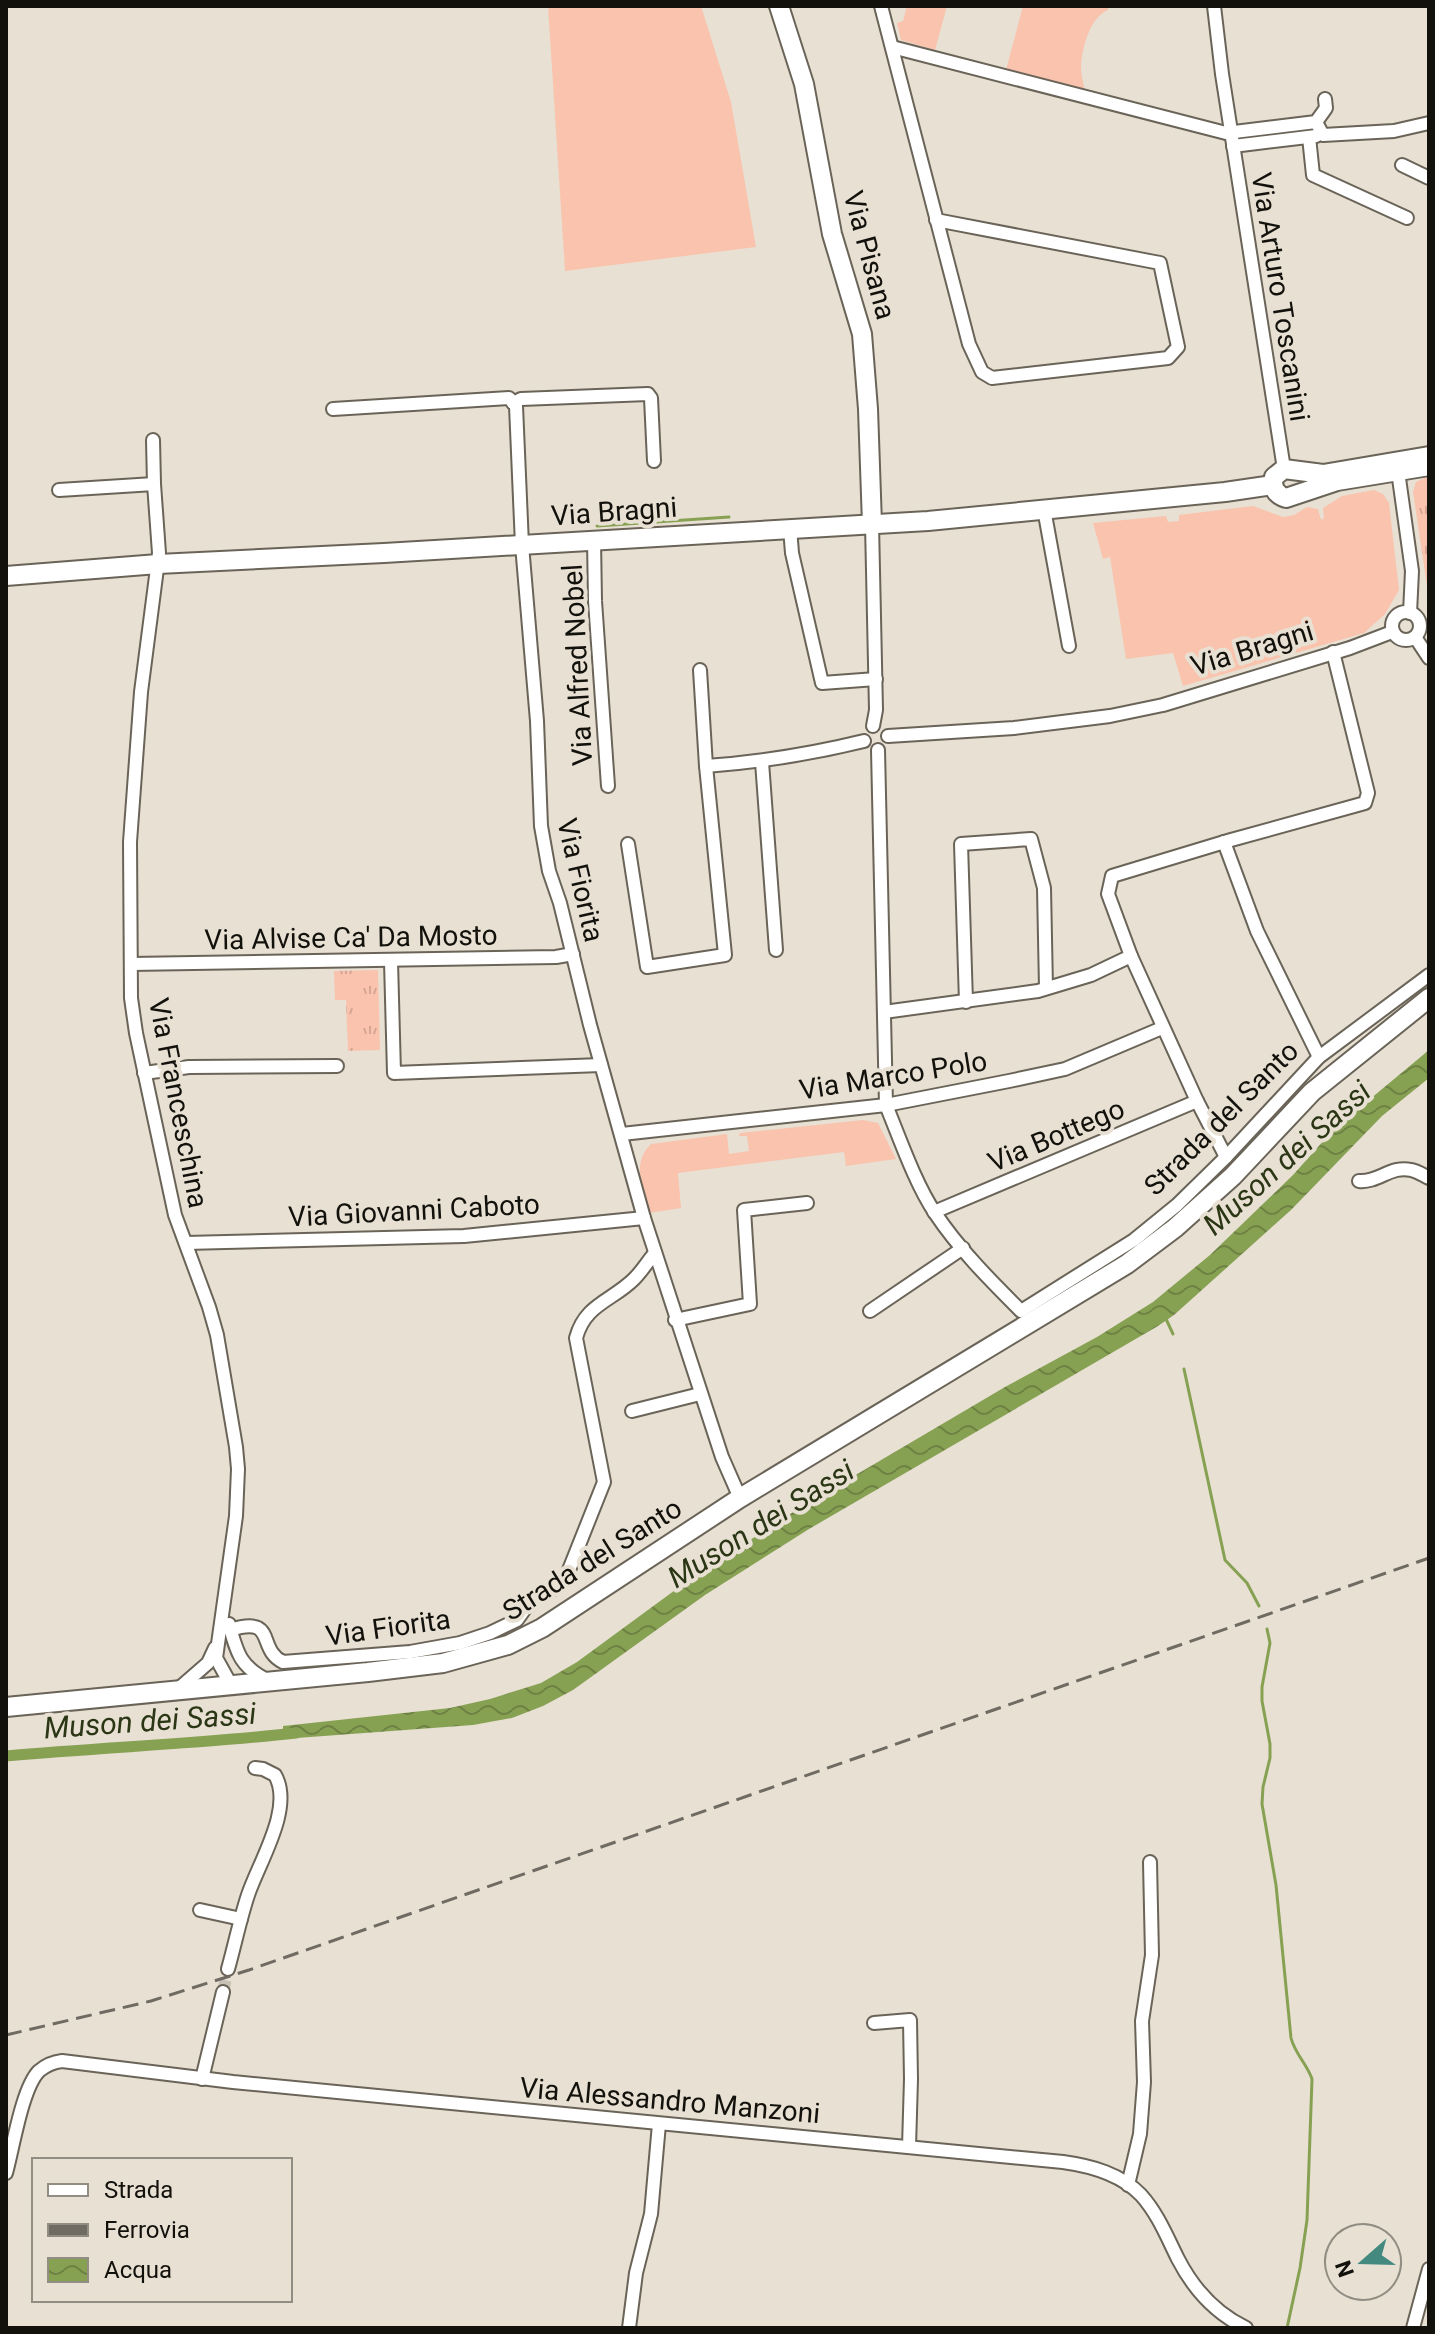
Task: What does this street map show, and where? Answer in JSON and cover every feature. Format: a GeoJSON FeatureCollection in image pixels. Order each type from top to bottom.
{"type":"FeatureCollection","features":[{"type":"Feature","properties":{"kind":"street","name":"Via Pisana"},"geometry":{"type":"LineString","coordinates":[[779,6],[804,84],[832,234],[862,334],[872,524]]}},
{"type":"Feature","properties":{"kind":"street"},"geometry":{"type":"LineString","coordinates":[[881,6],[936,220],[969,344],[982,372],[992,378],[1168,358],[1178,347],[1160,263],[936,220]]}},
{"type":"Feature","properties":{"kind":"street","name":"Via Arturo Toscanini"},"geometry":{"type":"LineString","coordinates":[[1214,6],[1232,139],[1289,470]]}},
{"type":"Feature","properties":{"kind":"street"},"geometry":{"type":"LineString","coordinates":[[892,47],[1226,133],[1232,139],[1394,131],[1429,123]]}},
{"type":"Feature","properties":{"kind":"street"},"geometry":{"type":"LineString","coordinates":[[1232,139],[1316,122],[1326,108],[1325,99]]}},
{"type":"Feature","properties":{"kind":"street"},"geometry":{"type":"LineString","coordinates":[[1312,164],[1323,135],[1316,122]]}},
{"type":"Feature","properties":{"kind":"street"},"geometry":{"type":"LineString","coordinates":[[1309,137],[1313,175],[1407,218]]}},
{"type":"Feature","properties":{"kind":"street"},"geometry":{"type":"LineString","coordinates":[[1402,165],[1429,178]]}},
{"type":"Feature","properties":{"kind":"street"},"geometry":{"type":"LineString","coordinates":[[333,409],[509,398],[513,403],[521,399],[648,394],[651,398],[654,461]]}},
{"type":"Feature","properties":{"kind":"street","name":"Via Fiorita"},"geometry":{"type":"LineString","coordinates":[[513,403],[516,406],[522,545],[537,721],[541,826],[549,871],[675,1320],[722,1457],[740,1498]]}},
{"type":"Feature","properties":{"kind":"street"},"geometry":{"type":"LineString","coordinates":[[153,440],[158,564]]}},
{"type":"Feature","properties":{"kind":"street"},"geometry":{"type":"LineString","coordinates":[[1429,456],[1398,466],[1337,481],[1286,498],[1277,494],[1273,485],[1274,477],[1289,470],[1323,474],[1398,466],[1429,466]]}},
{"type":"Feature","properties":{"kind":"street"},"geometry":{"type":"LineString","coordinates":[[1392,632],[1402,640],[1415,637],[1420,624],[1417,617],[1410,613],[1412,571],[1398,466]]}},
{"type":"Feature","properties":{"kind":"street"},"geometry":{"type":"LineString","coordinates":[[1289,470],[1301,483],[1295,495]]}},
{"type":"Feature","properties":{"kind":"street"},"geometry":{"type":"LineString","coordinates":[[59,490],[154,484]]}},
{"type":"Feature","properties":{"kind":"street","name":"Via Bragni"},"geometry":{"type":"LineString","coordinates":[[6,576],[158,564],[872,524],[1210,494],[1273,485]]}},
{"type":"Feature","properties":{"kind":"street"},"geometry":{"type":"LineString","coordinates":[[1044,509],[1069,646]]}},
{"type":"Feature","properties":{"kind":"street"},"geometry":{"type":"LineString","coordinates":[[872,524],[876,710],[873,726],[866,732],[864,741],[869,748],[878,750],[886,745],[888,736],[883,728],[873,726]]}},
{"type":"Feature","properties":{"kind":"street"},"geometry":{"type":"LineString","coordinates":[[790,528],[792,553],[822,683],[876,679]]}},
{"type":"Feature","properties":{"kind":"street","name":"Via Alfred Nobel"},"geometry":{"type":"LineString","coordinates":[[594,540],[595,601],[608,786]]}},
{"type":"Feature","properties":{"kind":"street","name":"Via Franceschina"},"geometry":{"type":"LineString","coordinates":[[158,564],[141,692],[130,842],[131,998],[175,1215],[217,1335],[236,1447],[238,1493],[216,1658],[231,1685]]}},
{"type":"Feature","properties":{"kind":"street","name":"Via Bragni"},"geometry":{"type":"LineString","coordinates":[[888,736],[1014,728],[1110,716],[1163,705],[1392,632],[1395,616],[1402,612],[1410,613]]}},
{"type":"Feature","properties":{"kind":"street"},"geometry":{"type":"LineString","coordinates":[[1415,637],[1429,658]]}},
{"type":"Feature","properties":{"kind":"street"},"geometry":{"type":"LineString","coordinates":[[1226,1157],[1162,1028],[1108,894],[1112,876],[1365,803],[1368,793],[1333,652]]}},
{"type":"Feature","properties":{"kind":"street"},"geometry":{"type":"LineString","coordinates":[[628,844],[647,967],[725,955],[706,766],[700,670]]}},
{"type":"Feature","properties":{"kind":"street"},"geometry":{"type":"LineString","coordinates":[[706,766],[762,762],[864,741]]}},
{"type":"Feature","properties":{"kind":"street"},"geometry":{"type":"LineString","coordinates":[[870,1311],[963,1248],[934,1212],[886,1105],[878,750]]}},
{"type":"Feature","properties":{"kind":"street"},"geometry":{"type":"LineString","coordinates":[[762,762],[776,950]]}},
{"type":"Feature","properties":{"kind":"street"},"geometry":{"type":"LineString","coordinates":[[966,1002],[961,844],[1031,839],[1044,888],[1046,988]]}},
{"type":"Feature","properties":{"kind":"street"},"geometry":{"type":"LineString","coordinates":[[1224,842],[1257,931],[1319,1057]]}},
{"type":"Feature","properties":{"kind":"street","name":"Via Alvise Ca' Da Mosto"},"geometry":{"type":"LineString","coordinates":[[131,964],[391,961],[573,954]]}},
{"type":"Feature","properties":{"kind":"street"},"geometry":{"type":"LineString","coordinates":[[884,1012],[1046,988],[1091,975],[1131,956]]}},
{"type":"Feature","properties":{"kind":"street"},"geometry":{"type":"LineString","coordinates":[[391,961],[394,1073],[601,1065]]}},
{"type":"Feature","properties":{"kind":"street","name":"Strada del Santo"},"geometry":{"type":"LineString","coordinates":[[963,1248],[984,1275],[1021,1311],[1052,1301],[1127,1264],[1175,1228],[1233,1176],[1319,1057],[1429,975]]}},
{"type":"Feature","properties":{"kind":"street","name":"Strada del Santo"},"geometry":{"type":"LineString","coordinates":[[6,1707],[443,1663],[508,1645],[542,1628],[740,1498],[939,1376],[1052,1301],[1134,1240],[1177,1205],[1226,1157],[1429,998]]}},
{"type":"Feature","properties":{"kind":"street","name":"Via Marco Polo"},"geometry":{"type":"LineString","coordinates":[[622,1134],[886,1105],[1065,1069],[1162,1028]]}},
{"type":"Feature","properties":{"kind":"street"},"geometry":{"type":"LineString","coordinates":[[1355,1031],[1368,1047]]}},
{"type":"Feature","properties":{"kind":"street"},"geometry":{"type":"LineString","coordinates":[[144,1073],[189,1067],[337,1066]]}},
{"type":"Feature","properties":{"kind":"street","name":"Via Bottego"},"geometry":{"type":"LineString","coordinates":[[934,1212],[1197,1101]]}},
{"type":"Feature","properties":{"kind":"street"},"geometry":{"type":"LineString","coordinates":[[1359,1181],[1374,1180],[1399,1169],[1408,1169],[1429,1178]]}},
{"type":"Feature","properties":{"kind":"street"},"geometry":{"type":"LineString","coordinates":[[675,1320],[750,1304],[744,1210],[807,1203]]}},
{"type":"Feature","properties":{"kind":"street","name":"Via Giovanni Caboto"},"geometry":{"type":"LineString","coordinates":[[186,1243],[464,1236],[644,1218]]}},
{"type":"Feature","properties":{"kind":"street","name":"Via Fiorita"},"geometry":{"type":"LineString","coordinates":[[230,1630],[246,1626],[259,1628],[265,1632],[272,1655],[283,1662],[418,1651],[444,1647],[490,1633],[517,1620],[534,1596],[552,1590],[565,1580],[604,1482],[576,1338],[587,1313],[634,1280],[655,1253]]}},
{"type":"Feature","properties":{"kind":"street"},"geometry":{"type":"LineString","coordinates":[[632,1411],[700,1394]]}},
{"type":"Feature","properties":{"kind":"street","name":"Via Franceschina"},"geometry":{"type":"LineString","coordinates":[[226,1597],[230,1630],[238,1655]]}},
{"type":"Feature","properties":{"kind":"street","name":"Via Franceschina"},"geometry":{"type":"LineString","coordinates":[[176,1691],[208,1663],[218,1642]]}},
{"type":"Feature","properties":{"kind":"street"},"geometry":{"type":"LineString","coordinates":[[238,1655],[246,1667],[269,1681]]}},
{"type":"Feature","properties":{"kind":"street"},"geometry":{"type":"LineString","coordinates":[[231,1685],[238,1655]]}},
{"type":"Feature","properties":{"kind":"street"},"geometry":{"type":"LineString","coordinates":[[228,1969],[241,1919],[277,1819],[280,1792],[275,1775],[255,1768]]}},
{"type":"Feature","properties":{"kind":"street"},"geometry":{"type":"LineString","coordinates":[[1128,2185],[1140,2134],[1144,2082],[1142,2021],[1152,1955],[1150,1862]]}},
{"type":"Feature","properties":{"kind":"street"},"geometry":{"type":"LineString","coordinates":[[200,1910],[241,1919]]}},
{"type":"Feature","properties":{"kind":"street"},"geometry":{"type":"LineString","coordinates":[[202,2079],[223,1992]]}},
{"type":"Feature","properties":{"kind":"street"},"geometry":{"type":"LineString","coordinates":[[874,2023],[910,2020],[909,2147]]}},
{"type":"Feature","properties":{"kind":"street","name":"Via Alessandro Manzoni"},"geometry":{"type":"LineString","coordinates":[[6,2173],[30,2085],[48,2065],[62,2061],[202,2079],[1084,2165],[1114,2176],[1140,2194],[1158,2217],[1179,2260],[1202,2296],[1222,2315],[1246,2328]]}},
{"type":"Feature","properties":{"kind":"street"},"geometry":{"type":"LineString","coordinates":[[629,2328],[636,2273],[651,2214],[659,2124]]}},
{"type":"Feature","properties":{"kind":"street"},"geometry":{"type":"LineString","coordinates":[[1413,2328],[1429,2269]]}},
{"type":"Feature","properties":{"kind":"green space"},"geometry":{"type":"Polygon","coordinates":[[[548,6],[701,6],[731,102],[756,247],[565,271],[548,6]]]}},
{"type":"Feature","properties":{"kind":"green space"},"geometry":{"type":"Polygon","coordinates":[[[907,6],[947,6],[935,50],[901,40],[897,23],[903,21],[907,6]]]}},
{"type":"Feature","properties":{"kind":"green space"},"geometry":{"type":"Polygon","coordinates":[[[1023,6],[1108,6],[1108,10],[1096,19],[1085,42],[1081,66],[1085,91],[1006,70],[1023,6]]]}},
{"type":"Feature","properties":{"kind":"green space"},"geometry":{"type":"Polygon","coordinates":[[[1429,476],[1429,599],[1413,492],[1416,482],[1429,476]]]}},
{"type":"Feature","properties":{"kind":"green space"},"geometry":{"type":"Polygon","coordinates":[[[1374,490],[1383,494],[1389,503],[1399,590],[1385,614],[1364,633],[1183,686],[1173,653],[1126,659],[1110,557],[1103,559],[1093,523],[1166,516],[1168,522],[1179,521],[1179,515],[1253,506],[1283,517],[1307,507],[1318,509],[1321,520],[1324,518],[1323,508],[1342,496],[1374,490]]]}},
{"type":"Feature","properties":{"kind":"green space"},"geometry":{"type":"Polygon","coordinates":[[[378,970],[380,1050],[348,1051],[346,1000],[335,1000],[334,971],[378,970]]]}},
{"type":"Feature","properties":{"kind":"green space"},"geometry":{"type":"Polygon","coordinates":[[[863,1120],[878,1123],[896,1159],[846,1166],[844,1152],[678,1173],[681,1208],[649,1213],[640,1168],[641,1159],[651,1144],[727,1134],[729,1154],[749,1151],[747,1136],[739,1136],[740,1133],[863,1120]]]}},
{"type":"Feature","properties":{"kind":"water"},"geometry":{"type":"Polygon","coordinates":[[[1429,1050],[1429,1078],[1382,1116],[1291,1210],[1174,1315],[809,1529],[705,1595],[573,1690],[512,1718],[473,1725],[283,1739],[283,1726],[450,1708],[490,1699],[541,1683],[577,1662],[697,1574],[798,1509],[1153,1302],[1210,1255],[1293,1175],[1334,1129],[1429,1050]]]}},
{"type":"Feature","properties":{"kind":"waterway"},"geometry":{"type":"LineString","coordinates":[[597,526],[729,517]]}},
{"type":"Feature","properties":{"kind":"waterway"},"geometry":{"type":"LineString","coordinates":[[1166,1319],[1173,1334]]}},
{"type":"Feature","properties":{"kind":"waterway"},"geometry":{"type":"LineString","coordinates":[[1184,1369],[1225,1560],[1247,1583],[1259,1606]]}},
{"type":"Feature","properties":{"kind":"waterway"},"geometry":{"type":"LineString","coordinates":[[1267,1629],[1270,1643],[1262,1701],[1270,1758],[1262,1804],[1276,1885],[1291,2038],[1312,2079],[1307,2220],[1287,2328]]}},
{"type":"Feature","properties":{"kind":"waterway","name":"Muson dei Sassi"},"geometry":{"type":"LineString","coordinates":[[6,1756],[296,1733]]}},
{"type":"Feature","properties":{"kind":"tunnel"},"geometry":{"type":"LineString","coordinates":[[223,1992],[228,1969]]}},
{"type":"Feature","properties":{"kind":"railway"},"geometry":{"type":"LineString","coordinates":[[6,2035],[151,2001],[249,1970],[1429,1558]]}}]}
